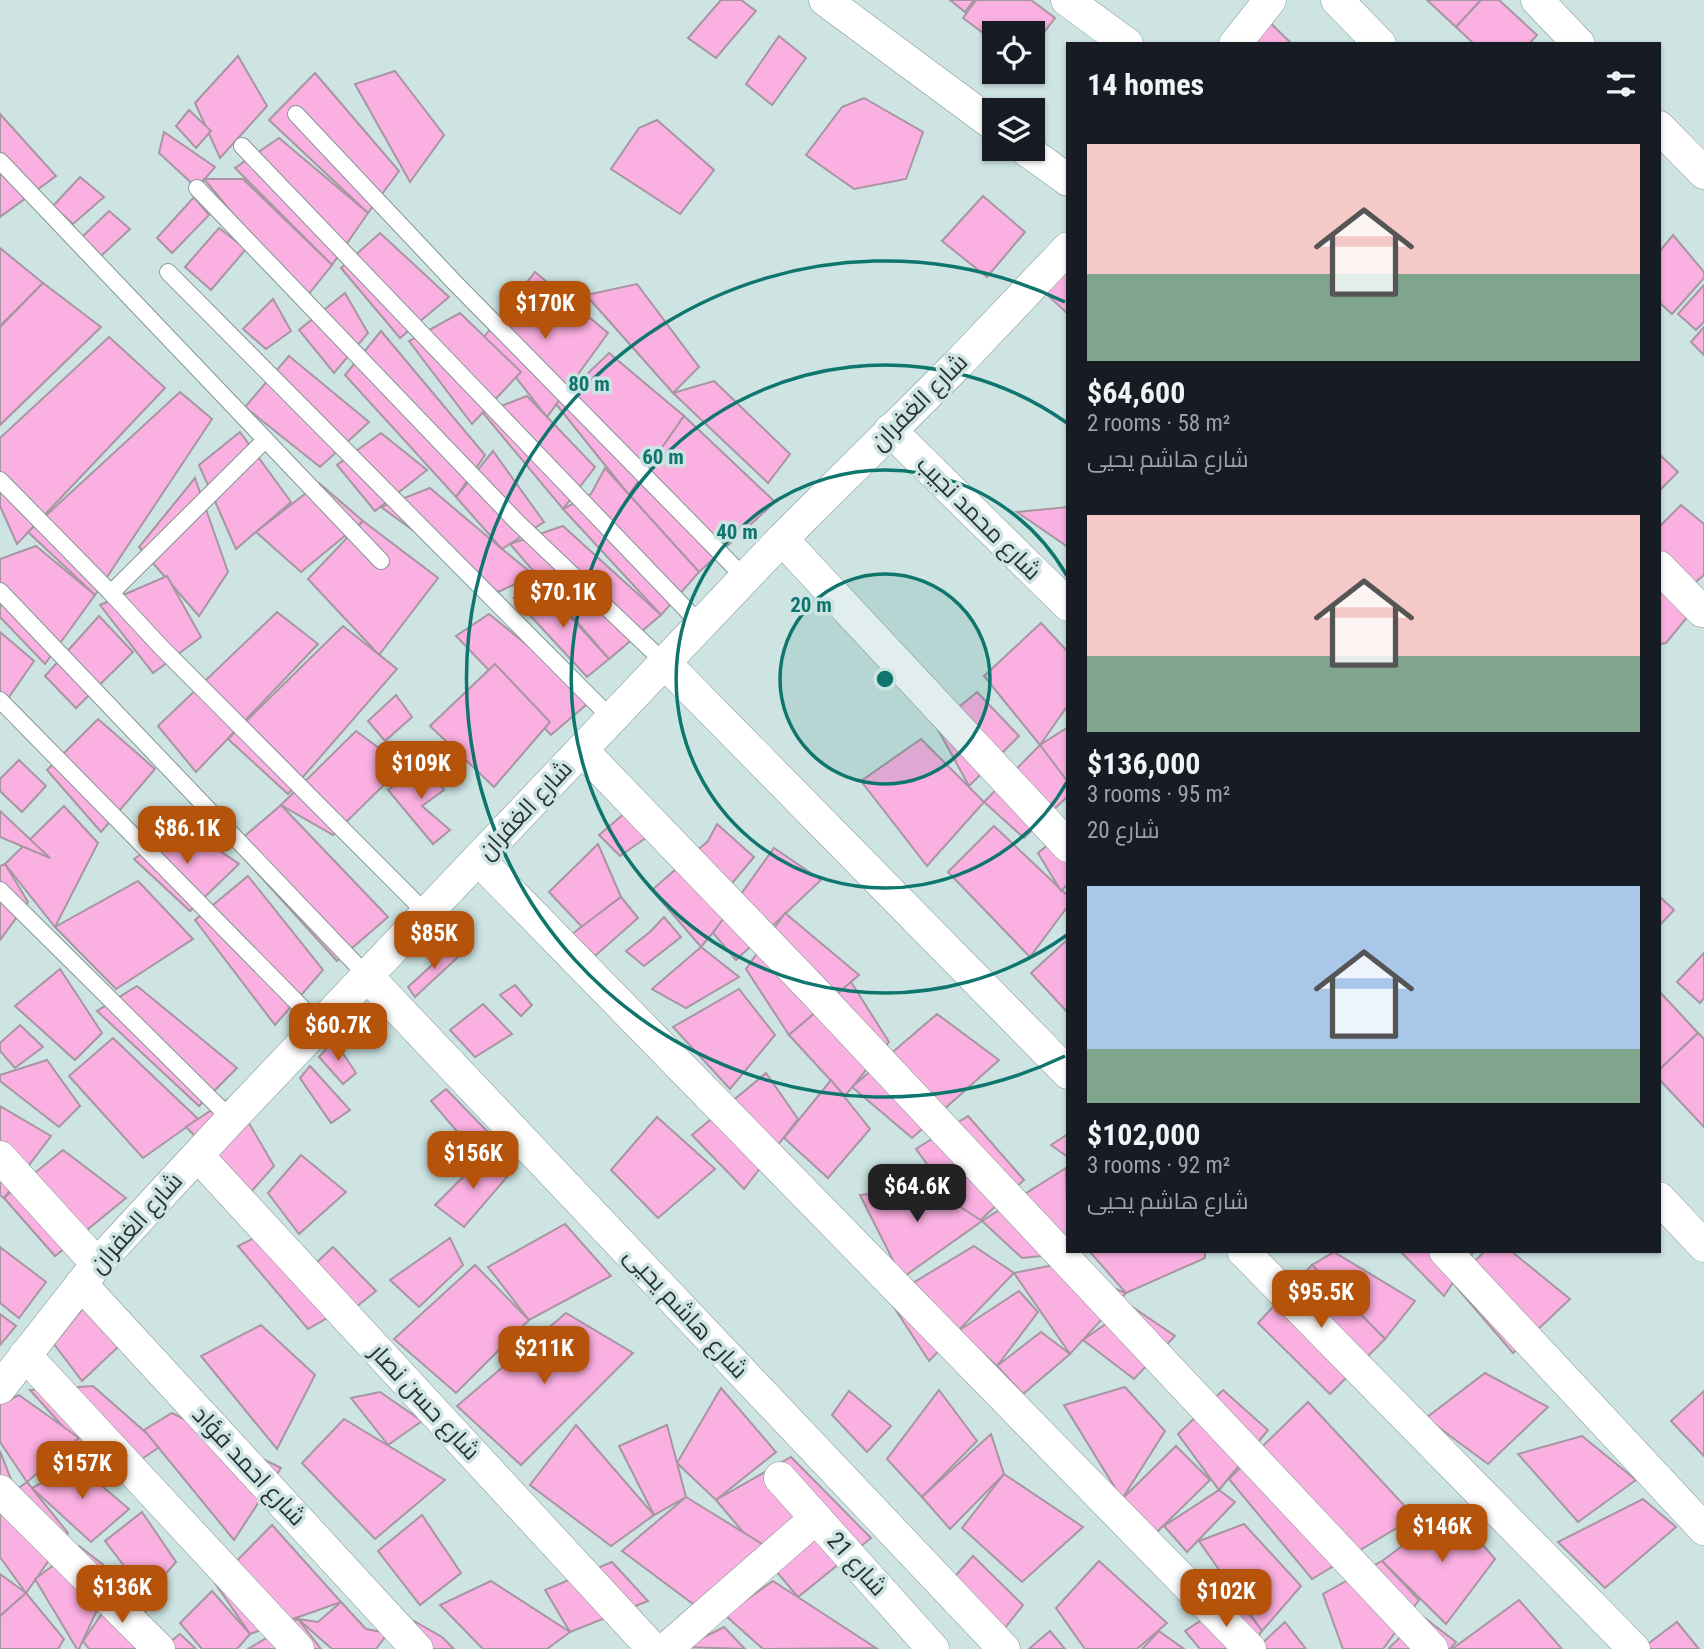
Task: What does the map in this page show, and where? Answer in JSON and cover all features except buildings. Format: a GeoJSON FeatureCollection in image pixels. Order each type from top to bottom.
{"type":"FeatureCollection","features":[{"type":"Feature","properties":{"kind":"street"},"geometry":{"type":"LineString","coordinates":[[825,0],[982,116]]}},
{"type":"Feature","properties":{"kind":"street"},"geometry":{"type":"LineString","coordinates":[[1067,0],[1124,42]]}},
{"type":"Feature","properties":{"kind":"street"},"geometry":{"type":"LineString","coordinates":[[1237,42],[1270,0]]}},
{"type":"Feature","properties":{"kind":"street"},"geometry":{"type":"LineString","coordinates":[[1337,0],[1378,42]]}},
{"type":"Feature","properties":{"kind":"street"},"geometry":{"type":"LineString","coordinates":[[1537,0],[1577,42]]}},
{"type":"Feature","properties":{"kind":"street"},"geometry":{"type":"LineString","coordinates":[[1661,129],[1704,173]]}},
{"type":"Feature","properties":{"kind":"street"},"geometry":{"type":"LineString","coordinates":[[1042,161],[1066,179]]}},
{"type":"Feature","properties":{"kind":"street","name":"شارع الغفران"},"geometry":{"type":"LineString","coordinates":[[0,1388],[89,1274],[231,1119],[782,539],[1032,289],[1066,250]]}},
{"type":"Feature","properties":{"kind":"street","name":"شارع محمد نجيب"},"geometry":{"type":"LineString","coordinates":[[890,430],[1066,603]]}},
{"type":"Feature","properties":{"kind":"street"},"geometry":{"type":"LineString","coordinates":[[782,539],[1066,844]]}},
{"type":"Feature","properties":{"kind":"street"},"geometry":{"type":"LineString","coordinates":[[1661,569],[1702,611]]}},
{"type":"Feature","properties":{"kind":"street"},"geometry":{"type":"LineString","coordinates":[[665,663],[1066,1071]]}},
{"type":"Feature","properties":{"kind":"street"},"geometry":{"type":"LineString","coordinates":[[582,750],[813,990],[1432,1649]]}},
{"type":"Feature","properties":{"kind":"street"},"geometry":{"type":"LineString","coordinates":[[478,859],[1250,1649]]}},
{"type":"Feature","properties":{"kind":"street","name":"شارع هاشم يحيى"},"geometry":{"type":"LineString","coordinates":[[368,977],[1004,1649]]}},
{"type":"Feature","properties":{"kind":"street","name":"شارع حسن نصار"},"geometry":{"type":"LineString","coordinates":[[198,1156],[653,1649]]}},
{"type":"Feature","properties":{"kind":"street","name":"شارع احمد فؤاد"},"geometry":{"type":"LineString","coordinates":[[0,1157],[89,1274],[418,1649]]}},
{"type":"Feature","properties":{"kind":"street"},"geometry":{"type":"LineString","coordinates":[[1661,1200],[1704,1246]]}},
{"type":"Feature","properties":{"kind":"street"},"geometry":{"type":"LineString","coordinates":[[1245,1253],[1634,1649]]}},
{"type":"Feature","properties":{"kind":"street"},"geometry":{"type":"LineString","coordinates":[[1447,1253],[1704,1529]]}},
{"type":"Feature","properties":{"kind":"street"},"geometry":{"type":"LineString","coordinates":[[25,1355],[298,1649]]}},
{"type":"Feature","properties":{"kind":"street","name":"شارع 21"},"geometry":{"type":"LineString","coordinates":[[780,1478],[933,1649]]}},
{"type":"Feature","properties":{"kind":"street"},"geometry":{"type":"LineString","coordinates":[[0,1491],[159,1649]]}},
{"type":"Feature","properties":{"kind":"street"},"geometry":{"type":"LineString","coordinates":[[666,1649],[816,1518]]}},
{"type":"Feature","properties":{"kind":"lane"},"geometry":{"type":"LineString","coordinates":[[296,114],[456,284],[745,579]]}},
{"type":"Feature","properties":{"kind":"lane"},"geometry":{"type":"LineString","coordinates":[[242,146],[701,625]]}},
{"type":"Feature","properties":{"kind":"lane"},"geometry":{"type":"LineString","coordinates":[[0,161],[381,561]]}},
{"type":"Feature","properties":{"kind":"lane"},"geometry":{"type":"LineString","coordinates":[[197,188],[517,522],[665,663]]}},
{"type":"Feature","properties":{"kind":"lane"},"geometry":{"type":"LineString","coordinates":[[168,272],[612,719]]}},
{"type":"Feature","properties":{"kind":"lane"},"geometry":{"type":"LineString","coordinates":[[111,593],[265,440]]}},
{"type":"Feature","properties":{"kind":"lane"},"geometry":{"type":"LineString","coordinates":[[0,480],[161,647],[427,914]]}},
{"type":"Feature","properties":{"kind":"lane"},"geometry":{"type":"LineString","coordinates":[[0,591],[368,977]]}},
{"type":"Feature","properties":{"kind":"lane"},"geometry":{"type":"LineString","coordinates":[[0,700],[320,1026]]}},
{"type":"Feature","properties":{"kind":"lane"},"geometry":{"type":"LineString","coordinates":[[0,890],[231,1119]]}}]}
